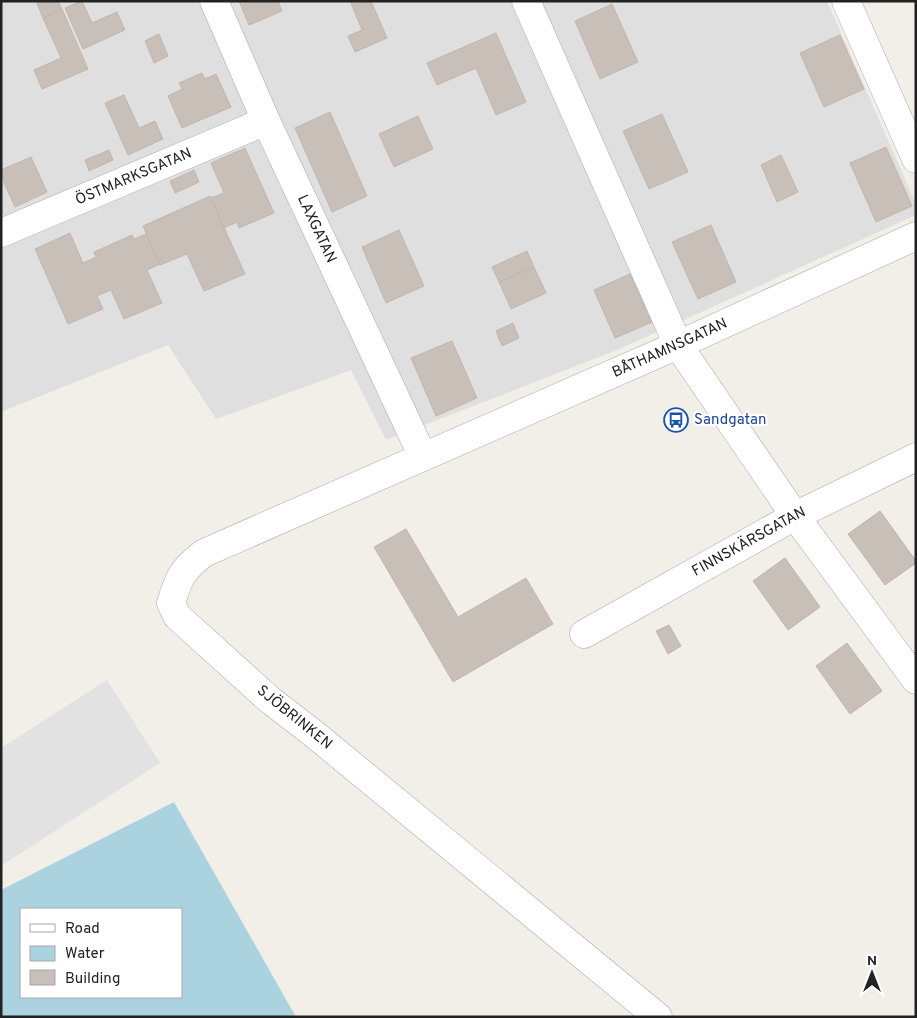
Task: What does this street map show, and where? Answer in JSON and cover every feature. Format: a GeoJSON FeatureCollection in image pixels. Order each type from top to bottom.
{"type":"FeatureCollection","features":[{"type":"Feature","properties":{"kind":"street","name":"LAXGATAN"},"geometry":{"type":"LineString","coordinates":[[214,1],[266,121],[423,457]]}},
{"type":"Feature","properties":{"kind":"street"},"geometry":{"type":"LineString","coordinates":[[526,1],[678,345],[795,516],[916,680]]}},
{"type":"Feature","properties":{"kind":"street"},"geometry":{"type":"LineString","coordinates":[[846,1],[916,159]]}},
{"type":"Feature","properties":{"kind":"street","name":"ÖSTMARKSGATAN"},"geometry":{"type":"LineString","coordinates":[[3,228],[266,121]]}},
{"type":"Feature","properties":{"kind":"street","name":"BÅTHAMNSGATAN"},"geometry":{"type":"LineString","coordinates":[[423,457],[678,345],[916,236]]}},
{"type":"Feature","properties":{"kind":"street","name":"SJÖBRINKEN"},"geometry":{"type":"LineString","coordinates":[[423,457],[204,553],[188,566],[177,583],[171,603],[173,610],[177,616],[270,700],[314,734],[658,1017]]}},
{"type":"Feature","properties":{"kind":"street","name":"FINNSKÄRSGATAN"},"geometry":{"type":"LineString","coordinates":[[584,634],[795,516],[916,457]]}},
{"type":"Feature","properties":{"kind":"shaded area"},"geometry":{"type":"Polygon","coordinates":[[[1,1],[827,1],[916,204],[916,215],[617,350],[386,440],[351,370],[216,419],[168,345],[1,412],[1,1]]]}},
{"type":"Feature","properties":{"kind":"shaded area"},"geometry":{"type":"Polygon","coordinates":[[[107,680],[160,763],[1,866],[1,748],[107,680]]]}},
{"type":"Feature","properties":{"kind":"water"},"geometry":{"type":"Polygon","coordinates":[[[174,802],[296,1017],[1,1017],[1,890],[174,802]]]}},
{"type":"Feature","properties":{"kind":"building"},"geometry":{"type":"Polygon","coordinates":[[[36,1],[58,1],[62,9],[43,18],[36,1]]]}},
{"type":"Feature","properties":{"kind":"building"},"geometry":{"type":"Polygon","coordinates":[[[82,1],[92,23],[117,12],[125,30],[83,49],[65,8],[82,1]]]}},
{"type":"Feature","properties":{"kind":"building"},"geometry":{"type":"Polygon","coordinates":[[[239,1],[278,1],[282,11],[249,25],[239,1]]]}},
{"type":"Feature","properties":{"kind":"building"},"geometry":{"type":"Polygon","coordinates":[[[350,1],[371,1],[387,38],[355,52],[348,36],[362,30],[350,1]]]}},
{"type":"Feature","properties":{"kind":"building"},"geometry":{"type":"Polygon","coordinates":[[[612,4],[638,62],[600,79],[575,21],[612,4]]]}},
{"type":"Feature","properties":{"kind":"building"},"geometry":{"type":"Polygon","coordinates":[[[62,9],[88,69],[42,89],[34,70],[61,58],[43,18],[62,9]]]}},
{"type":"Feature","properties":{"kind":"building"},"geometry":{"type":"Polygon","coordinates":[[[496,33],[526,102],[496,115],[476,68],[437,85],[427,63],[496,33]]]}},
{"type":"Feature","properties":{"kind":"building"},"geometry":{"type":"Polygon","coordinates":[[[159,34],[168,56],[154,63],[145,41],[159,34]]]}},
{"type":"Feature","properties":{"kind":"building"},"geometry":{"type":"Polygon","coordinates":[[[840,35],[864,89],[824,107],[800,53],[840,35]]]}},
{"type":"Feature","properties":{"kind":"building"},"geometry":{"type":"Polygon","coordinates":[[[202,73],[205,79],[216,74],[231,107],[182,128],[168,96],[182,89],[179,83],[202,73]]]}},
{"type":"Feature","properties":{"kind":"building"},"geometry":{"type":"Polygon","coordinates":[[[124,95],[139,128],[155,121],[163,139],[128,155],[105,103],[124,95]]]}},
{"type":"Feature","properties":{"kind":"building"},"geometry":{"type":"Polygon","coordinates":[[[330,112],[367,196],[332,212],[295,128],[330,112]]]}},
{"type":"Feature","properties":{"kind":"building"},"geometry":{"type":"Polygon","coordinates":[[[662,114],[688,172],[649,189],[623,131],[662,114]]]}},
{"type":"Feature","properties":{"kind":"building"},"geometry":{"type":"Polygon","coordinates":[[[418,116],[433,149],[394,167],[379,134],[418,116]]]}},
{"type":"Feature","properties":{"kind":"building"},"geometry":{"type":"Polygon","coordinates":[[[886,147],[912,206],[876,222],[850,163],[886,147]]]}},
{"type":"Feature","properties":{"kind":"building"},"geometry":{"type":"Polygon","coordinates":[[[245,148],[274,213],[239,228],[237,222],[224,228],[211,198],[224,193],[211,163],[245,148]]]}},
{"type":"Feature","properties":{"kind":"building"},"geometry":{"type":"Polygon","coordinates":[[[109,150],[113,160],[89,171],[85,160],[109,150]]]}},
{"type":"Feature","properties":{"kind":"building"},"geometry":{"type":"Polygon","coordinates":[[[781,155],[798,192],[777,202],[761,165],[781,155]]]}},
{"type":"Feature","properties":{"kind":"building"},"geometry":{"type":"Polygon","coordinates":[[[31,157],[47,192],[15,207],[1,176],[1,170],[31,157]]]}},
{"type":"Feature","properties":{"kind":"building"},"geometry":{"type":"Polygon","coordinates":[[[194,170],[199,182],[175,193],[170,181],[194,170]]]}},
{"type":"Feature","properties":{"kind":"building"},"geometry":{"type":"Polygon","coordinates":[[[210,196],[245,274],[204,291],[187,254],[160,265],[143,226],[210,196]]]}},
{"type":"Feature","properties":{"kind":"building"},"geometry":{"type":"Polygon","coordinates":[[[711,225],[736,282],[698,299],[672,242],[711,225]]]}},
{"type":"Feature","properties":{"kind":"building"},"geometry":{"type":"Polygon","coordinates":[[[399,230],[424,286],[386,303],[362,247],[399,230]]]}},
{"type":"Feature","properties":{"kind":"building"},"geometry":{"type":"Polygon","coordinates":[[[70,233],[83,263],[96,257],[94,252],[132,235],[134,239],[146,234],[160,264],[147,270],[162,303],[124,319],[111,290],[97,296],[103,309],[68,324],[35,249],[70,233]]]}},
{"type":"Feature","properties":{"kind":"building"},"geometry":{"type":"Polygon","coordinates":[[[527,251],[534,267],[499,282],[492,267],[527,251]]]}},
{"type":"Feature","properties":{"kind":"building"},"geometry":{"type":"Polygon","coordinates":[[[534,267],[546,293],[511,309],[499,282],[534,267]]]}},
{"type":"Feature","properties":{"kind":"building"},"geometry":{"type":"Polygon","coordinates":[[[630,274],[652,322],[615,338],[594,290],[630,274]]]}},
{"type":"Feature","properties":{"kind":"building"},"geometry":{"type":"Polygon","coordinates":[[[513,323],[519,338],[502,346],[496,331],[513,323]]]}},
{"type":"Feature","properties":{"kind":"building"},"geometry":{"type":"Polygon","coordinates":[[[452,341],[477,398],[436,416],[411,358],[452,341]]]}},
{"type":"Feature","properties":{"kind":"building"},"geometry":{"type":"Polygon","coordinates":[[[880,511],[916,561],[916,563],[885,585],[848,534],[880,511]]]}},
{"type":"Feature","properties":{"kind":"building"},"geometry":{"type":"Polygon","coordinates":[[[406,529],[458,617],[526,578],[553,624],[453,682],[374,547],[406,529]]]}},
{"type":"Feature","properties":{"kind":"building"},"geometry":{"type":"Polygon","coordinates":[[[785,558],[820,607],[788,630],[753,581],[785,558]]]}},
{"type":"Feature","properties":{"kind":"building"},"geometry":{"type":"Polygon","coordinates":[[[669,625],[681,646],[668,654],[656,631],[669,625]]]}},
{"type":"Feature","properties":{"kind":"building"},"geometry":{"type":"Polygon","coordinates":[[[847,643],[882,691],[850,714],[816,666],[847,643]]]}},
{"type":"Feature","properties":{"kind":"place","name":"Sandgatan"},"geometry":{"type":"Point","coordinates":[676,420]}}]}
